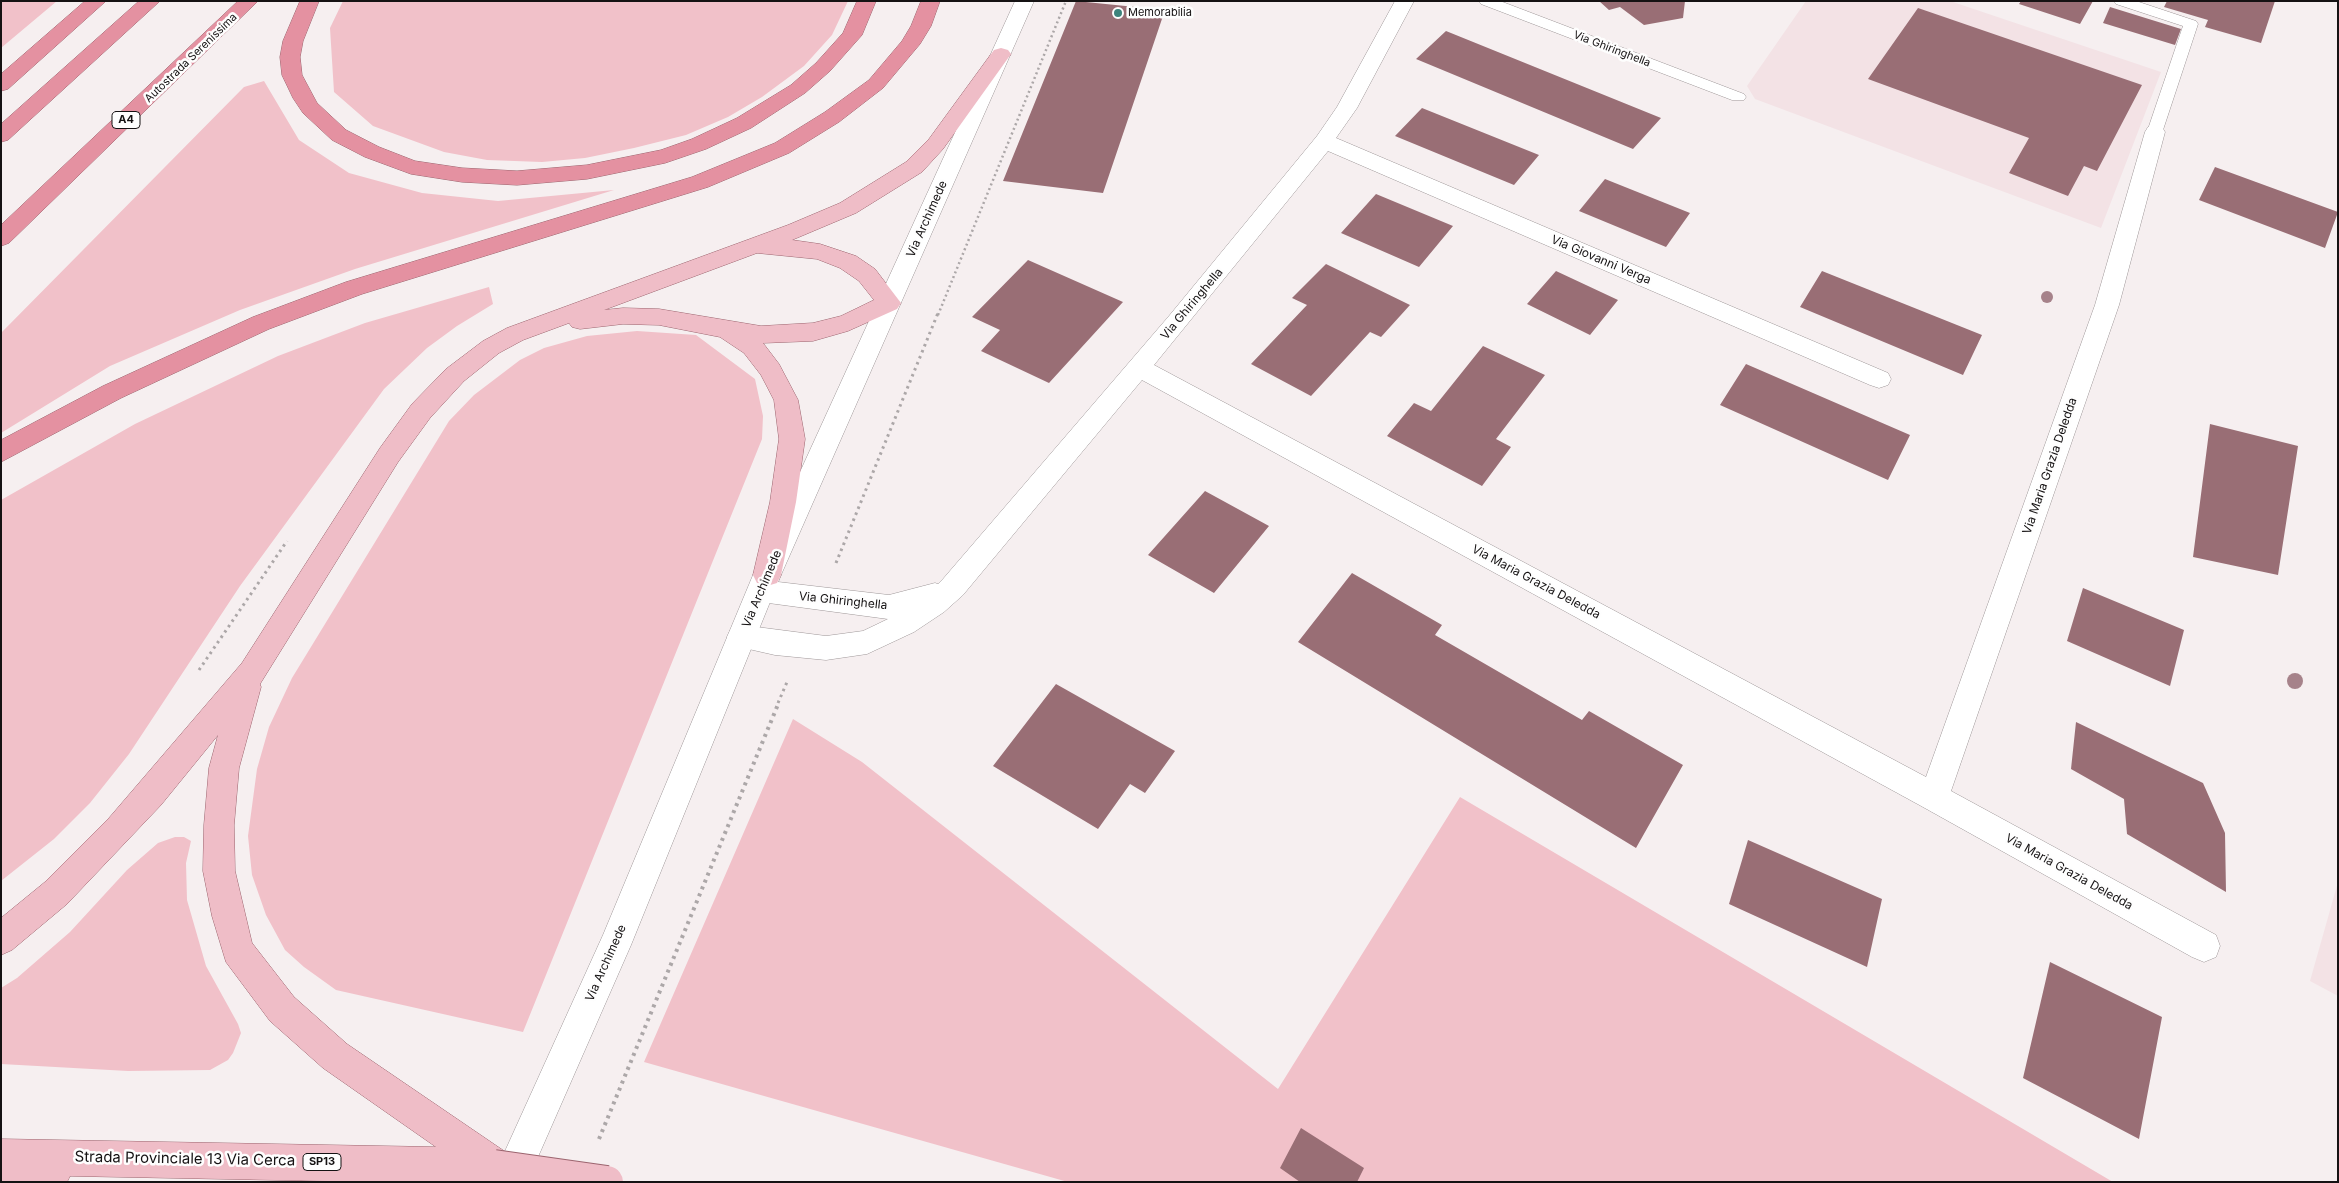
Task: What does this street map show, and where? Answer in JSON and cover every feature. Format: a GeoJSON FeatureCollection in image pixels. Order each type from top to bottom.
{"type":"FeatureCollection","features":[{"type":"Feature","properties":{"kind":"highway"},"geometry":{"type":"LineString","coordinates":[[1,85],[97,1]]}},
{"type":"Feature","properties":{"kind":"highway"},"geometry":{"type":"LineString","coordinates":[[1,135],[150,1]]}},
{"type":"Feature","properties":{"kind":"highway","name":"Autostrada Serenissima"},"geometry":{"type":"LineString","coordinates":[[1,238],[249,1]]}},
{"type":"Feature","properties":{"kind":"highway"},"geometry":{"type":"LineString","coordinates":[[310,1],[293,41],[290,57],[292,75],[310,108],[339,134],[380,155],[411,167],[462,175],[518,178],[580,173],[665,156],[699,144],[744,123],[798,88],[823,67],[852,35],[867,1]]}},
{"type":"Feature","properties":{"kind":"highway"},"geometry":{"type":"LineString","coordinates":[[1,452],[142,377],[286,313],[391,276],[700,182],[782,148],[832,117],[876,84],[910,44],[921,26],[931,1]]}},
{"type":"Feature","properties":{"kind":"main road"},"geometry":{"type":"LineString","coordinates":[[1,939],[56,893],[120,828],[150,795],[252,672],[389,454],[421,411],[472,361],[515,334],[747,248],[848,208],[914,166],[936,144],[1001,54]]}},
{"type":"Feature","properties":{"kind":"main road"},"geometry":{"type":"LineString","coordinates":[[515,334],[583,321],[623,316],[659,316],[761,335],[813,332],[848,323],[889,303],[867,275],[848,262],[820,252],[789,246],[747,248]]}},
{"type":"Feature","properties":{"kind":"main road"},"geometry":{"type":"LineString","coordinates":[[727,330],[752,347],[770,370],[786,400],[791,420],[792,439],[784,493],[764,582]]}},
{"type":"Feature","properties":{"kind":"main road"},"geometry":{"type":"LineString","coordinates":[[252,672],[237,717],[224,768],[219,824],[219,871],[228,916],[238,951],[282,1009],[335,1056],[501,1174]]}},
{"type":"Feature","properties":{"kind":"main road","name":"Strada Provinciale 13 Via Cerca"},"geometry":{"type":"LineString","coordinates":[[1,1157],[149,1158],[501,1174],[607,1182]]}},
{"type":"Feature","properties":{"kind":"main road"},"geometry":{"type":"LineString","coordinates":[[1,1179],[149,1158]]}},
{"type":"Feature","properties":{"kind":"street","name":"Via Archimede"},"geometry":{"type":"LineString","coordinates":[[501,1174],[615,945],[764,582],[1025,1]]}},
{"type":"Feature","properties":{"kind":"street","name":"Via Ghiringhella"},"geometry":{"type":"LineString","coordinates":[[741,636],[775,643],[826,648],[867,642],[904,624],[934,604],[953,587],[1139,368],[1282,195],[1324,141],[1347,108],[1404,1]]}},
{"type":"Feature","properties":{"kind":"street","name":"Via Maria Grazia Deledda"},"geometry":{"type":"LineString","coordinates":[[1934,797],[2107,304],[2155,132]]}},
{"type":"Feature","properties":{"kind":"street","name":"Via Giovanni Verga"},"geometry":{"type":"LineString","coordinates":[[1324,141],[1879,379]]}},
{"type":"Feature","properties":{"kind":"street","name":"Via Maria Grazia Deledda"},"geometry":{"type":"LineString","coordinates":[[1139,368],[1934,797],[2204,946]]}},
{"type":"Feature","properties":{"kind":"street","name":"Via Ghiringhella"},"geometry":{"type":"LineString","coordinates":[[764,582],[821,600],[888,607],[953,587]]}},
{"type":"Feature","properties":{"kind":"lane","name":"Via Ghiringhella"},"geometry":{"type":"LineString","coordinates":[[1486,1],[1738,97]]}},
{"type":"Feature","properties":{"kind":"lane"},"geometry":{"type":"LineString","coordinates":[[2121,1],[2191,24],[2155,132]]}},
{"type":"Feature","properties":{"kind":"path"},"geometry":{"type":"LineString","coordinates":[[195,677],[253,588],[288,541]]}},
{"type":"Feature","properties":{"kind":"shaded area"},"geometry":{"type":"Polygon","coordinates":[[[1,1],[57,1],[1,48],[1,1]]]}},
{"type":"Feature","properties":{"kind":"shaded area"},"geometry":{"type":"Polygon","coordinates":[[[343,1],[848,1],[832,35],[804,66],[762,97],[728,117],[686,135],[634,148],[585,158],[542,162],[487,160],[444,152],[373,126],[334,92],[330,28],[343,1]]]}},
{"type":"Feature","properties":{"kind":"shaded area"},"geometry":{"type":"Polygon","coordinates":[[[1806,1],[1950,1],[2161,72],[2101,228],[1755,99],[1747,86],[1806,1]]]}},
{"type":"Feature","properties":{"kind":"shaded area"},"geometry":{"type":"Polygon","coordinates":[[[264,81],[299,140],[349,173],[422,193],[498,201],[614,190],[355,269],[240,310],[110,366],[1,433],[1,333],[244,87],[264,81]]]}},
{"type":"Feature","properties":{"kind":"shaded area"},"geometry":{"type":"Polygon","coordinates":[[[489,287],[493,304],[457,326],[427,348],[384,389],[240,586],[129,754],[90,803],[54,839],[1,881],[1,500],[135,424],[278,356],[365,323],[489,287]]]}},
{"type":"Feature","properties":{"kind":"shaded area"},"geometry":{"type":"Polygon","coordinates":[[[637,331],[696,335],[755,379],[763,416],[762,439],[523,1032],[336,990],[304,967],[285,950],[266,915],[252,875],[248,836],[257,769],[269,727],[292,678],[449,421],[474,395],[520,360],[544,348],[587,336],[637,331]]]}},
{"type":"Feature","properties":{"kind":"shaded area"},"geometry":{"type":"Polygon","coordinates":[[[793,719],[862,762],[1278,1089],[1460,797],[2113,1182],[1068,1182],[644,1062],[793,719]]]}},
{"type":"Feature","properties":{"kind":"shaded area"},"geometry":{"type":"Polygon","coordinates":[[[175,837],[184,837],[191,841],[186,863],[187,900],[206,966],[238,1024],[241,1033],[228,1060],[210,1070],[128,1071],[1,1064],[1,988],[17,978],[70,932],[127,870],[158,843],[175,837]]]}},
{"type":"Feature","properties":{"kind":"shaded area"},"geometry":{"type":"Polygon","coordinates":[[[2338,882],[2338,996],[2310,981],[2338,882]]]}},
{"type":"Feature","properties":{"kind":"building"},"geometry":{"type":"Polygon","coordinates":[[[1076,1],[1165,10],[1103,193],[1003,181],[1076,1]]]}},
{"type":"Feature","properties":{"kind":"building"},"geometry":{"type":"Polygon","coordinates":[[[1599,1],[1685,1],[1683,18],[1644,25],[1620,7],[1609,10],[1599,1]]]}},
{"type":"Feature","properties":{"kind":"building"},"geometry":{"type":"Polygon","coordinates":[[[2021,1],[2093,1],[2080,24],[2019,4],[2021,1]]]}},
{"type":"Feature","properties":{"kind":"building"},"geometry":{"type":"Polygon","coordinates":[[[2167,1],[2275,1],[2261,43],[2205,27],[2208,20],[2164,7],[2167,1]]]}},
{"type":"Feature","properties":{"kind":"building"},"geometry":{"type":"Polygon","coordinates":[[[2110,7],[2181,29],[2175,45],[2103,23],[2110,7]]]}},
{"type":"Feature","properties":{"kind":"building"},"geometry":{"type":"Polygon","coordinates":[[[1918,8],[2142,85],[2097,171],[2084,166],[2068,196],[2009,173],[2029,138],[1868,79],[1918,8]]]}},
{"type":"Feature","properties":{"kind":"building"},"geometry":{"type":"Polygon","coordinates":[[[1446,31],[1661,118],[1633,149],[1416,59],[1446,31]]]}},
{"type":"Feature","properties":{"kind":"building"},"geometry":{"type":"Polygon","coordinates":[[[1422,108],[1539,155],[1514,185],[1395,136],[1422,108]]]}},
{"type":"Feature","properties":{"kind":"building"},"geometry":{"type":"Polygon","coordinates":[[[2215,167],[2338,212],[2325,248],[2199,200],[2215,167]]]}},
{"type":"Feature","properties":{"kind":"building"},"geometry":{"type":"Polygon","coordinates":[[[1605,179],[1690,213],[1666,247],[1579,211],[1605,179]]]}},
{"type":"Feature","properties":{"kind":"building"},"geometry":{"type":"Polygon","coordinates":[[[1376,194],[1453,226],[1419,267],[1341,233],[1376,194]]]}},
{"type":"Feature","properties":{"kind":"building"},"geometry":{"type":"Polygon","coordinates":[[[1028,260],[1123,302],[1049,383],[981,351],[1000,330],[972,317],[1028,260]]]}},
{"type":"Feature","properties":{"kind":"building"},"geometry":{"type":"Polygon","coordinates":[[[1326,264],[1410,305],[1381,337],[1370,332],[1311,396],[1251,364],[1307,305],[1292,298],[1326,264]]]}},
{"type":"Feature","properties":{"kind":"building"},"geometry":{"type":"Polygon","coordinates":[[[1556,271],[1618,300],[1590,335],[1527,304],[1556,271]]]}},
{"type":"Feature","properties":{"kind":"building"},"geometry":{"type":"Polygon","coordinates":[[[1822,271],[1982,335],[1963,375],[1800,307],[1822,271]]]}},
{"type":"Feature","properties":{"kind":"building"},"geometry":{"type":"Polygon","coordinates":[[[1483,346],[1545,375],[1496,439],[1511,447],[1482,486],[1387,436],[1414,403],[1431,411],[1483,346]]]}},
{"type":"Feature","properties":{"kind":"building"},"geometry":{"type":"Polygon","coordinates":[[[1746,364],[1910,435],[1888,480],[1720,405],[1746,364]]]}},
{"type":"Feature","properties":{"kind":"building"},"geometry":{"type":"Polygon","coordinates":[[[2210,424],[2298,446],[2278,575],[2193,557],[2210,424]]]}},
{"type":"Feature","properties":{"kind":"building"},"geometry":{"type":"Polygon","coordinates":[[[1205,491],[1269,526],[1214,593],[1148,555],[1205,491]]]}},
{"type":"Feature","properties":{"kind":"building"},"geometry":{"type":"Polygon","coordinates":[[[1352,573],[1442,625],[1435,635],[1582,720],[1589,711],[1683,765],[1636,848],[1298,642],[1352,573]]]}},
{"type":"Feature","properties":{"kind":"building"},"geometry":{"type":"Polygon","coordinates":[[[2083,588],[2184,630],[2170,686],[2067,641],[2083,588]]]}},
{"type":"Feature","properties":{"kind":"building"},"geometry":{"type":"Polygon","coordinates":[[[1056,684],[1175,751],[1145,793],[1130,784],[1098,829],[993,766],[1056,684]]]}},
{"type":"Feature","properties":{"kind":"building"},"geometry":{"type":"Polygon","coordinates":[[[2076,722],[2203,783],[2225,833],[2226,892],[2127,834],[2124,799],[2071,769],[2076,722]]]}},
{"type":"Feature","properties":{"kind":"building"},"geometry":{"type":"Polygon","coordinates":[[[1748,840],[1882,899],[1867,967],[1729,904],[1748,840]]]}},
{"type":"Feature","properties":{"kind":"building"},"geometry":{"type":"Polygon","coordinates":[[[2050,962],[2162,1017],[2139,1139],[2023,1078],[2050,962]]]}},
{"type":"Feature","properties":{"kind":"building"},"geometry":{"type":"Polygon","coordinates":[[[1301,1128],[1364,1168],[1357,1182],[1300,1182],[1280,1168],[1301,1128]]]}},
{"type":"Feature","properties":{"kind":"place","name":"Memorabilia"},"geometry":{"type":"Point","coordinates":[1118,13]}}]}
